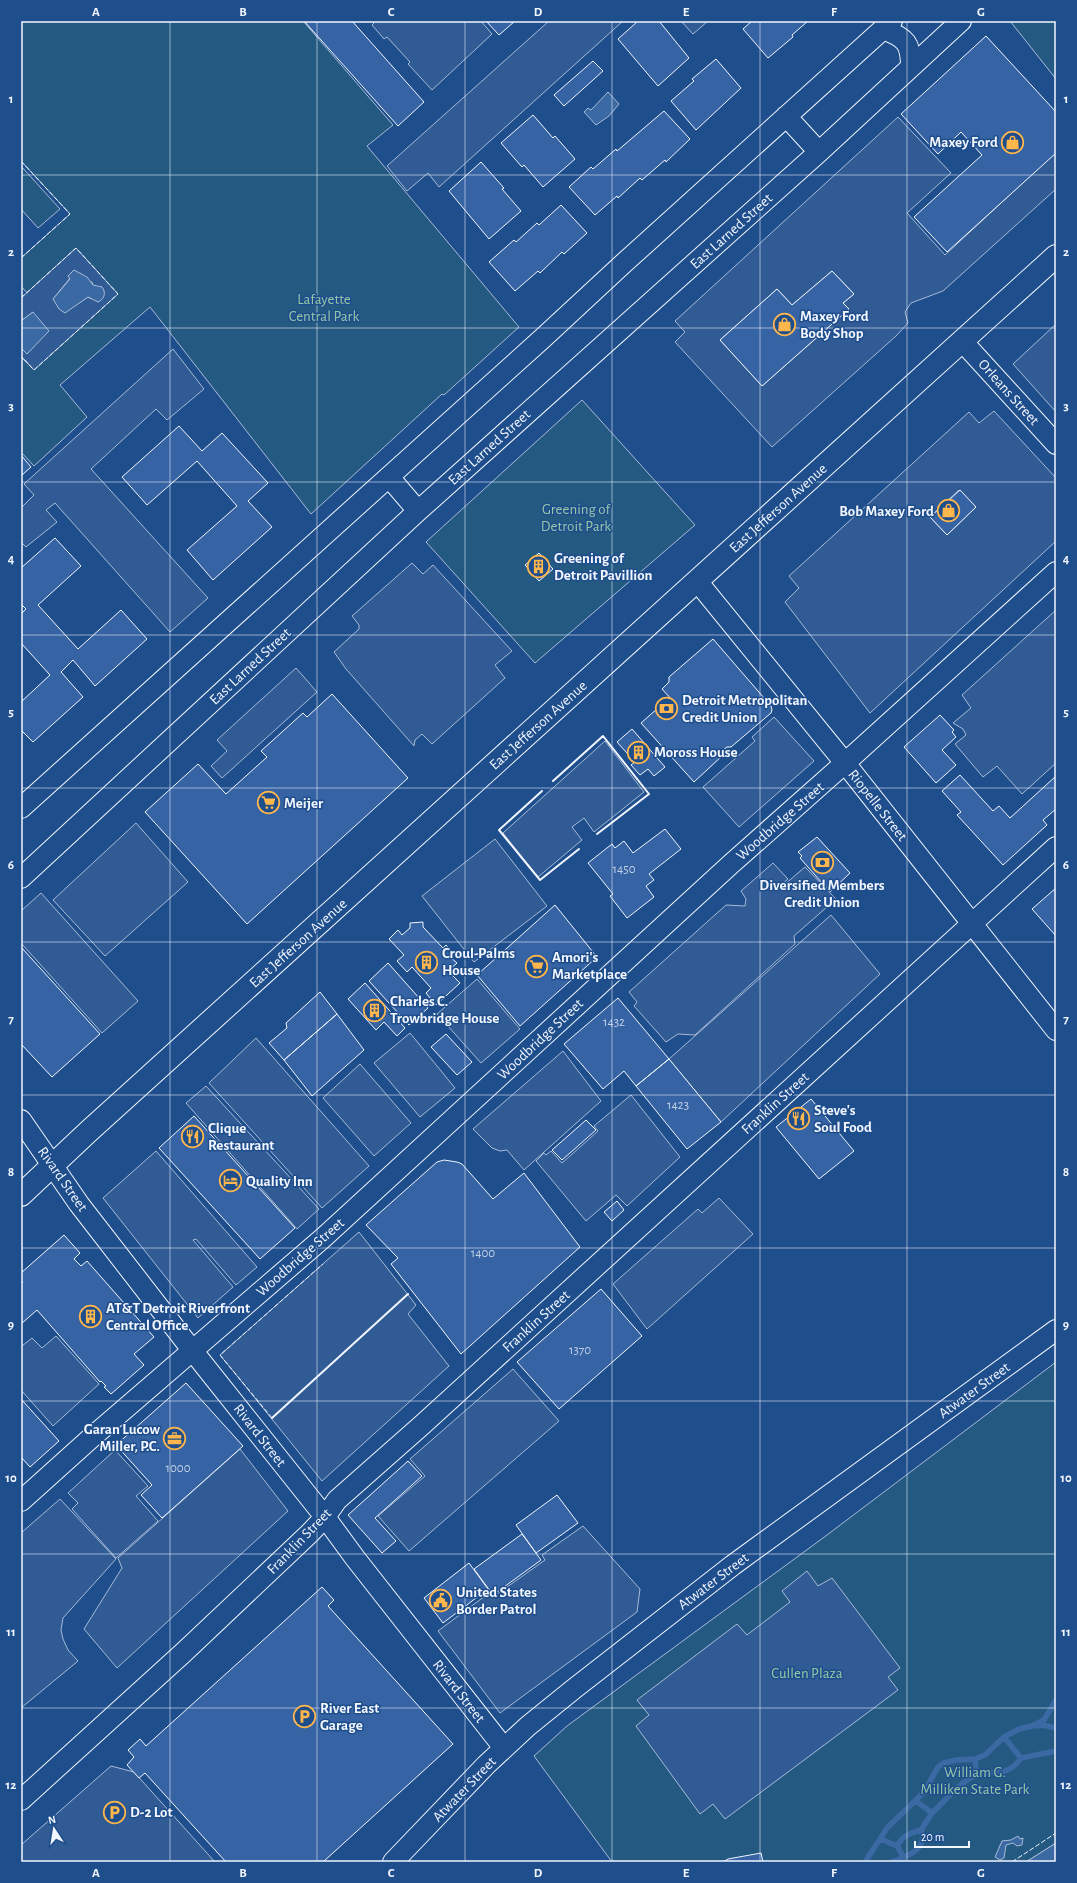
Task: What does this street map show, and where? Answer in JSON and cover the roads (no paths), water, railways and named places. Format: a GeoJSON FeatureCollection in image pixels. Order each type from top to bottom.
{"type":"FeatureCollection","features":[{"type":"Feature","properties":{"kind":"main road","name":"East Jefferson Avenue"},"geometry":{"type":"LineString","coordinates":[[21,1195],[52,1165],[1056,256]]}},
{"type":"Feature","properties":{"kind":"street","name":"East Larned Street"},"geometry":{"type":"LineString","coordinates":[[21,878],[418,511],[819,152],[911,67],[952,24]]}},
{"type":"Feature","properties":{"kind":"street"},"geometry":{"type":"LineString","coordinates":[[21,808],[888,25],[896,34],[907,42],[911,54],[911,67]]}},
{"type":"Feature","properties":{"kind":"street"},"geometry":{"type":"LineString","coordinates":[[786,116],[819,152]]}},
{"type":"Feature","properties":{"kind":"street","name":"Orleans Street"},"geometry":{"type":"LineString","coordinates":[[962,341],[1056,444]]}},
{"type":"Feature","properties":{"kind":"street"},"geometry":{"type":"LineString","coordinates":[[389,477],[418,511]]}},
{"type":"Feature","properties":{"kind":"street","name":"Woodbridge Street"},"geometry":{"type":"LineString","coordinates":[[21,1501],[192,1350],[323,1238],[725,869],[845,763],[1056,572]]}},
{"type":"Feature","properties":{"kind":"street","name":"Riopelle Street"},"geometry":{"type":"LineString","coordinates":[[697,581],[845,763],[1056,1030]]}},
{"type":"Feature","properties":{"kind":"street","name":"Franklin Street"},"geometry":{"type":"LineString","coordinates":[[21,1800],[183,1653],[325,1517],[336,1500],[434,1414],[1056,847]]}},
{"type":"Feature","properties":{"kind":"street","name":"Rivard Street"},"geometry":{"type":"LineString","coordinates":[[21,1120],[79,1204],[504,1748]]}},
{"type":"Feature","properties":{"kind":"street","name":"Atwater Street"},"geometry":{"type":"LineString","coordinates":[[393,1862],[504,1748],[575,1688],[733,1565],[1056,1330]]}},
{"type":"Feature","properties":{"kind":"waterway"},"geometry":{"type":"LineString","coordinates":[[865,1862],[887,1828],[924,1792],[938,1767],[944,1763],[956,1760],[975,1759],[985,1755],[1004,1737],[1019,1729],[1032,1726],[1044,1720],[1056,1700]]}},
{"type":"Feature","properties":{"kind":"waterway"},"geometry":{"type":"LineString","coordinates":[[1037,1726],[1043,1725],[1056,1728]]}},
{"type":"Feature","properties":{"kind":"waterway"},"geometry":{"type":"LineString","coordinates":[[1004,1737],[1021,1758]]}},
{"type":"Feature","properties":{"kind":"waterway"},"geometry":{"type":"LineString","coordinates":[[916,1801],[932,1813],[958,1787],[974,1776],[987,1772],[1005,1771],[1015,1765],[1021,1758],[1056,1751]]}},
{"type":"Feature","properties":{"kind":"waterway"},"geometry":{"type":"LineString","coordinates":[[974,1776],[976,1769],[975,1759]]}},
{"type":"Feature","properties":{"kind":"waterway"},"geometry":{"type":"LineString","coordinates":[[881,1839],[897,1846],[907,1835],[921,1830],[932,1813]]}},
{"type":"Feature","properties":{"kind":"waterway"},"geometry":{"type":"LineString","coordinates":[[892,1862],[904,1858],[919,1847],[923,1837],[921,1830]]}},
{"type":"Feature","properties":{"kind":"waterway"},"geometry":{"type":"LineString","coordinates":[[897,1846],[904,1858]]}},
{"type":"Feature","properties":{"kind":"place","name":"Maxey Ford"},"geometry":{"type":"Point","coordinates":[1013,142]}},
{"type":"Feature","properties":{"kind":"place","name":"Maxey Ford Body Shop"},"geometry":{"type":"Point","coordinates":[784,325]}},
{"type":"Feature","properties":{"kind":"place","name":"Bob Maxey Ford"},"geometry":{"type":"Point","coordinates":[949,511]}},
{"type":"Feature","properties":{"kind":"place","name":"Greening of Detroit Pavillion"},"geometry":{"type":"Point","coordinates":[539,567]}},
{"type":"Feature","properties":{"kind":"place","name":"Detroit Metropolitan Credit Union"},"geometry":{"type":"Point","coordinates":[666,709]}},
{"type":"Feature","properties":{"kind":"place","name":"Moross House"},"geometry":{"type":"Point","coordinates":[639,752]}},
{"type":"Feature","properties":{"kind":"place","name":"Meijer"},"geometry":{"type":"Point","coordinates":[268,803]}},
{"type":"Feature","properties":{"kind":"place","name":"Diversified Members Credit Union"},"geometry":{"type":"Point","coordinates":[822,862]}},
{"type":"Feature","properties":{"kind":"place","name":"Croul-Palms House"},"geometry":{"type":"Point","coordinates":[427,962]}},
{"type":"Feature","properties":{"kind":"place","name":"Amori's Marketplace"},"geometry":{"type":"Point","coordinates":[537,966]}},
{"type":"Feature","properties":{"kind":"place","name":"Charles C. Trowbridge House"},"geometry":{"type":"Point","coordinates":[374,1010]}},
{"type":"Feature","properties":{"kind":"place","name":"Steve's Soul Food"},"geometry":{"type":"Point","coordinates":[798,1119]}},
{"type":"Feature","properties":{"kind":"place","name":"Clique Restaurant"},"geometry":{"type":"Point","coordinates":[193,1137]}},
{"type":"Feature","properties":{"kind":"place","name":"Quality Inn"},"geometry":{"type":"Point","coordinates":[231,1181]}},
{"type":"Feature","properties":{"kind":"place","name":"AT&T Detroit Riverfront Central Office"},"geometry":{"type":"Point","coordinates":[90,1317]}},
{"type":"Feature","properties":{"kind":"place","name":"Garan Lucow Miller, P.C."},"geometry":{"type":"Point","coordinates":[175,1438]}},
{"type":"Feature","properties":{"kind":"place","name":"United States Border Patrol"},"geometry":{"type":"Point","coordinates":[440,1601]}},
{"type":"Feature","properties":{"kind":"place","name":"River East Garage"},"geometry":{"type":"Point","coordinates":[304,1717]}},
{"type":"Feature","properties":{"kind":"place","name":"D-2 Lot"},"geometry":{"type":"Point","coordinates":[114,1812]}},
{"type":"Feature","properties":{"kind":"park label","name":"Lafayette Central Park"},"geometry":{"type":"Point","coordinates":[324,308]}},
{"type":"Feature","properties":{"kind":"park label","name":"Greening of Detroit Park"},"geometry":{"type":"Point","coordinates":[576,518]}},
{"type":"Feature","properties":{"kind":"park label","name":"Cullen Plaza"},"geometry":{"type":"Point","coordinates":[807,1673]}},
{"type":"Feature","properties":{"kind":"park label","name":"William G. Milliken State Park"},"geometry":{"type":"Point","coordinates":[975,1780]}}]}
